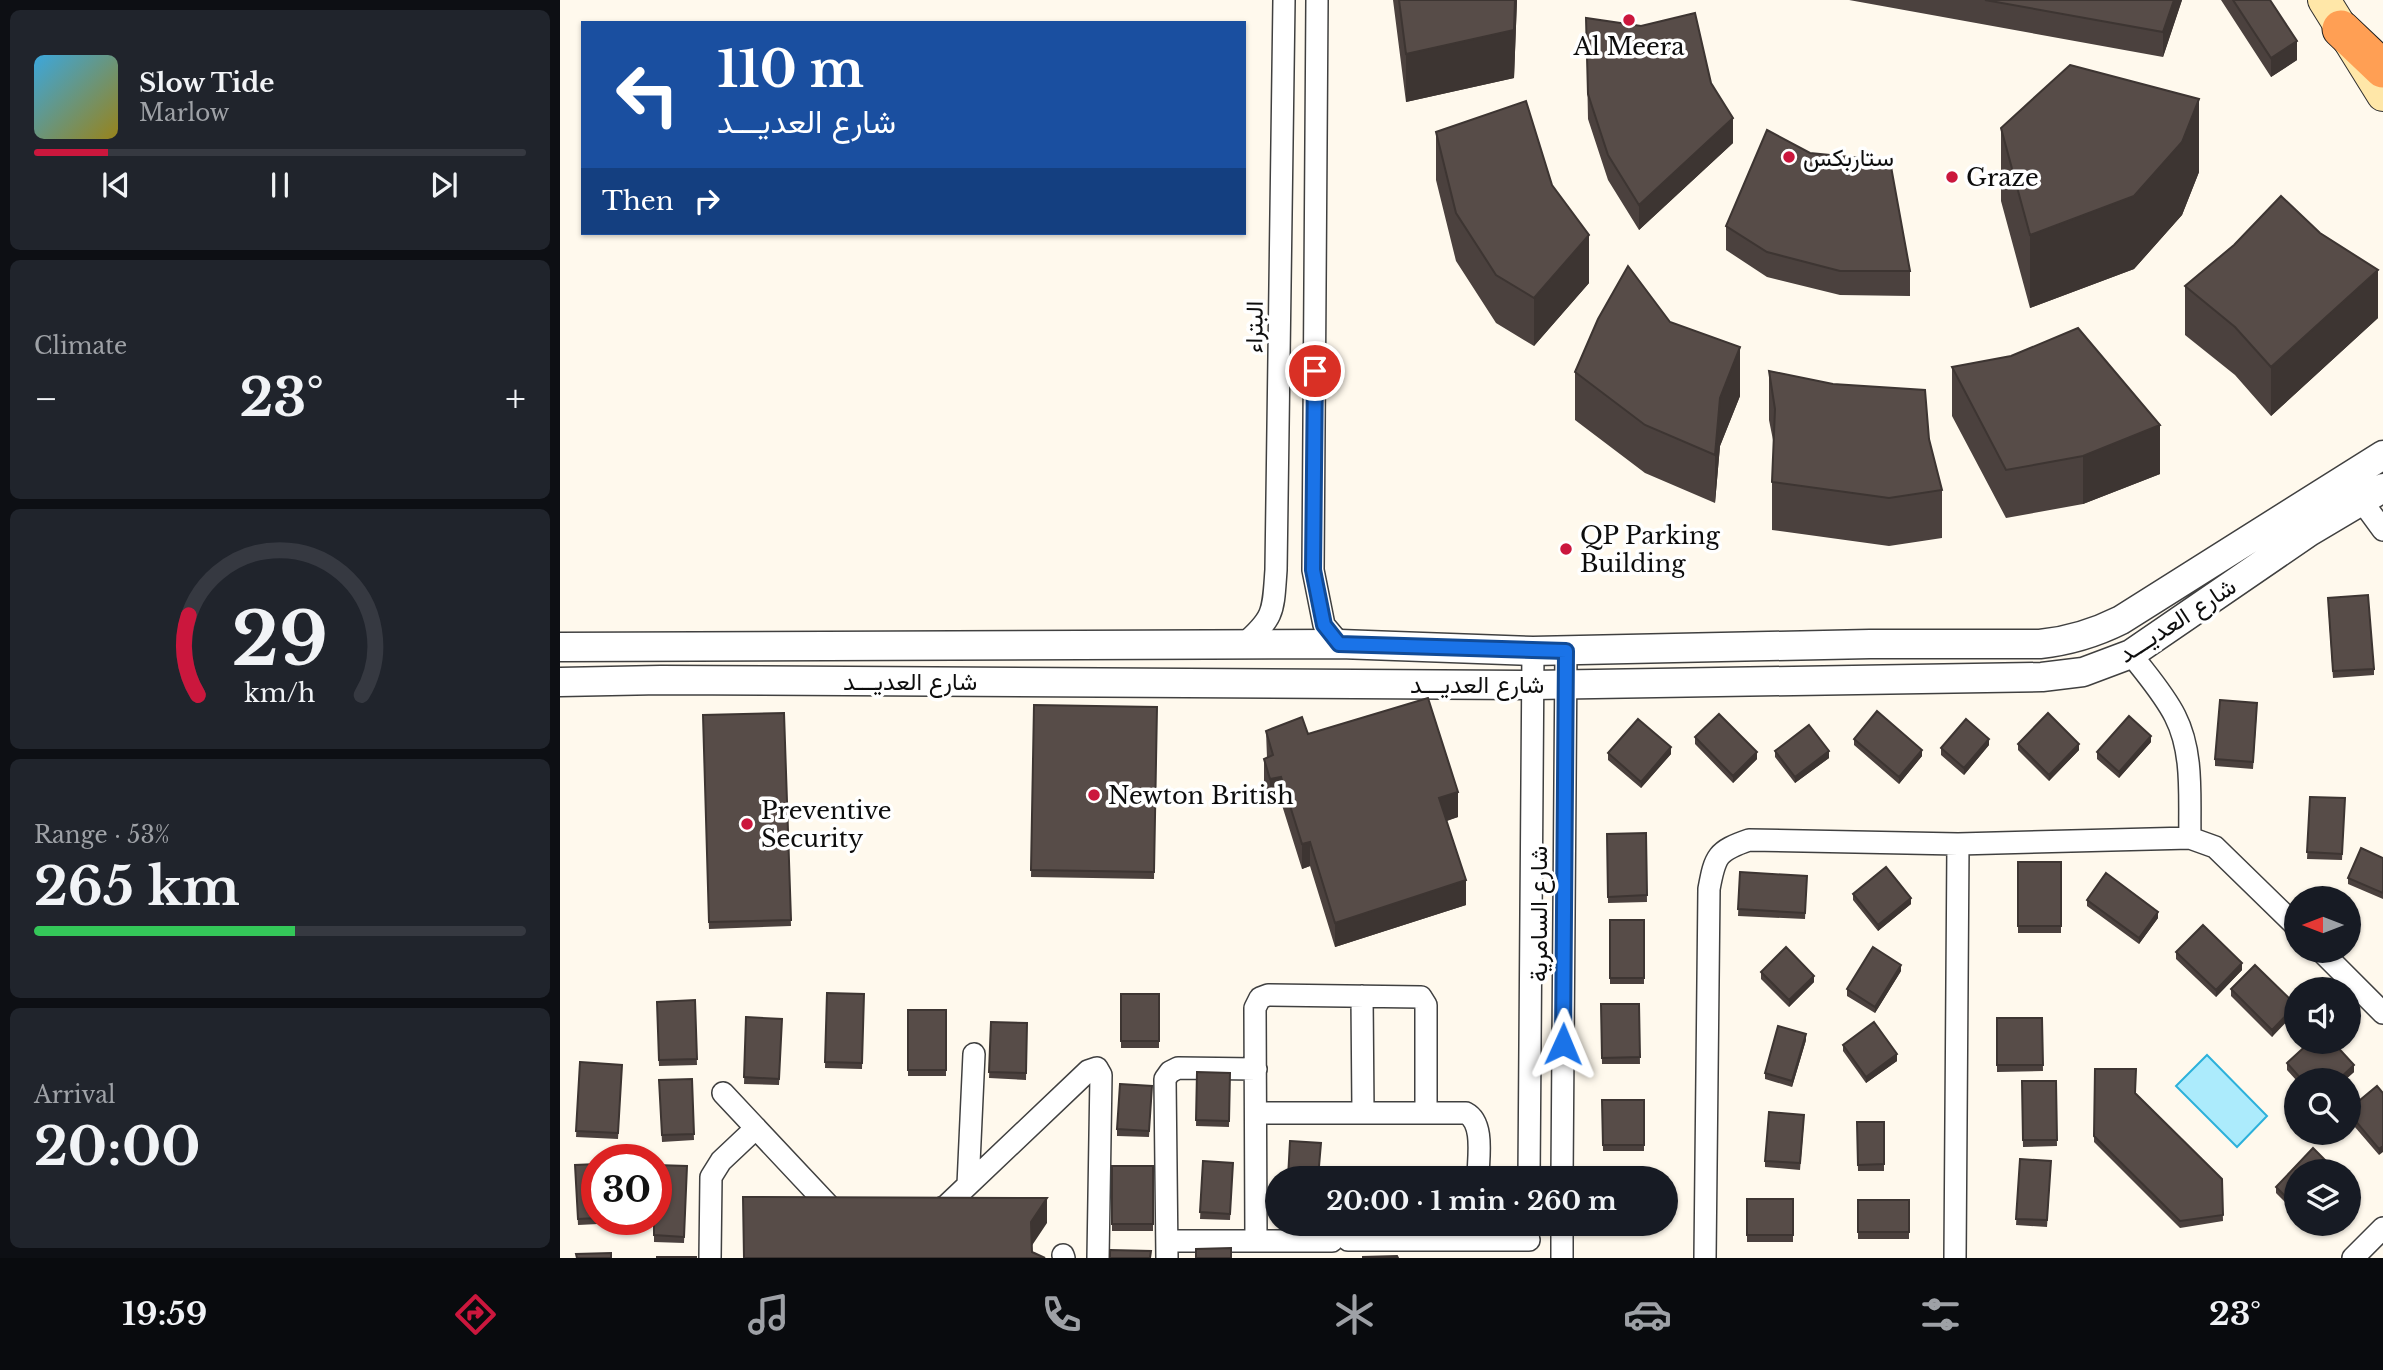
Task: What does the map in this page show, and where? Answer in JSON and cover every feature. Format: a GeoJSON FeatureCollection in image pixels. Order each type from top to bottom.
{"type":"FeatureCollection","features":[{"type":"Feature","properties":{"kind":"highway"},"geometry":{"type":"LineString","coordinates":[[2332,14],[2383,69]]}},
{"type":"Feature","properties":{"kind":"main road"},"geometry":{"type":"LineString","coordinates":[[2332,14],[2383,95]]}},
{"type":"Feature","properties":{"kind":"street","name":"البتراء"},"geometry":{"type":"LineString","coordinates":[[1244,644],[1261,629],[1273,611],[1276,570],[1284,0]]}},
{"type":"Feature","properties":{"kind":"street"},"geometry":{"type":"LineString","coordinates":[[1317,0],[1313,570],[1324,625],[1339,644]]}},
{"type":"Feature","properties":{"kind":"street","name":"شارع العديـــد"},"geometry":{"type":"LineString","coordinates":[[560,647],[1339,644],[1566,651],[1870,644],[2040,644],[2063,641],[2121,620],[2383,455]]}},
{"type":"Feature","properties":{"kind":"street","name":"شارع العديـــد"},"geometry":{"type":"LineString","coordinates":[[560,682],[675,680],[1533,685],[2042,677],[2083,672],[2131,654],[2309,532],[2372,494]]}},
{"type":"Feature","properties":{"kind":"street"},"geometry":{"type":"LineString","coordinates":[[2372,494],[2383,530]]}},
{"type":"Feature","properties":{"kind":"street","name":"شارع السامرية"},"geometry":{"type":"LineString","coordinates":[[1529,1166],[1533,651]]}},
{"type":"Feature","properties":{"kind":"street","name":"شارع السامرية"},"geometry":{"type":"LineString","coordinates":[[1562,1166],[1566,651]]}},
{"type":"Feature","properties":{"kind":"street"},"geometry":{"type":"LineString","coordinates":[[2131,654],[2167,703],[2182,732],[2188,764],[2190,838]]}},
{"type":"Feature","properties":{"kind":"street"},"geometry":{"type":"LineString","coordinates":[[1706,1258],[1709,890],[1713,865],[1726,848],[1749,840],[1958,844],[2190,838],[2216,847],[2284,914]]}},
{"type":"Feature","properties":{"kind":"street"},"geometry":{"type":"LineString","coordinates":[[1955,1258],[1958,844]]}},
{"type":"Feature","properties":{"kind":"street"},"geometry":{"type":"LineString","coordinates":[[2333,963],[2383,1011]]}},
{"type":"Feature","properties":{"kind":"street"},"geometry":{"type":"LineString","coordinates":[[1256,1240],[1255,1007],[1260,998],[1268,995],[1417,996],[1425,1002],[1426,1111]]}},
{"type":"Feature","properties":{"kind":"street"},"geometry":{"type":"LineString","coordinates":[[1362,996],[1363,1112]]}},
{"type":"Feature","properties":{"kind":"street"},"geometry":{"type":"LineString","coordinates":[[968,1185],[974,1054]]}},
{"type":"Feature","properties":{"kind":"street"},"geometry":{"type":"LineString","coordinates":[[910,1214],[938,1211],[1088,1071],[1097,1068],[1101,1075],[1098,1258]]}},
{"type":"Feature","properties":{"kind":"street"},"geometry":{"type":"LineString","coordinates":[[1256,1069],[1178,1068],[1167,1075],[1167,1250],[1256,1240],[1340,1240],[1410,1236]]}},
{"type":"Feature","properties":{"kind":"street"},"geometry":{"type":"LineString","coordinates":[[723,1093],[830,1207],[840,1213],[865,1216]]}},
{"type":"Feature","properties":{"kind":"street"},"geometry":{"type":"LineString","coordinates":[[1256,1112],[1461,1111],[1474,1119],[1477,1129],[1478,1166]]}},
{"type":"Feature","properties":{"kind":"street"},"geometry":{"type":"LineString","coordinates":[[710,1258],[711,1177],[721,1161],[756,1128]]}},
{"type":"Feature","properties":{"kind":"street"},"geometry":{"type":"LineString","coordinates":[[2353,1258],[2383,1228]]}},
{"type":"Feature","properties":{"kind":"street"},"geometry":{"type":"LineString","coordinates":[[1501,1236],[1529,1241]]}},
{"type":"Feature","properties":{"kind":"street"},"geometry":{"type":"LineString","coordinates":[[1562,1236],[1562,1258]]}},
{"type":"Feature","properties":{"kind":"water"},"geometry":{"type":"Polygon","coordinates":[[[2207,1055],[2267,1116],[2237,1147],[2176,1086],[2207,1055]]]}},
{"type":"Feature","properties":{"kind":"building"},"geometry":{"type":"Polygon","coordinates":[[[1399,0],[1515,0],[1514,30],[1406,54],[1399,0]]]}},
{"type":"Feature","properties":{"kind":"building"},"geometry":{"type":"Polygon","coordinates":[[[1985,0],[2174,0],[2163,32],[1985,0]]]}},
{"type":"Feature","properties":{"kind":"building"},"geometry":{"type":"Polygon","coordinates":[[[2233,0],[2270,0],[2297,41],[2271,58],[2233,0]]]}},
{"type":"Feature","properties":{"kind":"building"},"geometry":{"type":"Polygon","coordinates":[[[1695,13],[1711,83],[1733,118],[1639,205],[1608,155],[1588,94],[1586,18],[1641,26],[1695,13]]]}},
{"type":"Feature","properties":{"kind":"building"},"geometry":{"type":"Polygon","coordinates":[[[2070,65],[2199,99],[2182,142],[2134,196],[2030,235],[2001,128],[2070,65]]]}},
{"type":"Feature","properties":{"kind":"building"},"geometry":{"type":"Polygon","coordinates":[[[1526,101],[1552,185],[1589,235],[1534,298],[1496,275],[1456,213],[1436,132],[1526,101]]]}},
{"type":"Feature","properties":{"kind":"building"},"geometry":{"type":"Polygon","coordinates":[[[1767,130],[1810,153],[1890,161],[1910,271],[1840,271],[1767,252],[1726,226],[1767,130]]]}},
{"type":"Feature","properties":{"kind":"building"},"geometry":{"type":"Polygon","coordinates":[[[2281,196],[2320,233],[2378,270],[2271,367],[2235,327],[2185,286],[2234,245],[2281,196]]]}},
{"type":"Feature","properties":{"kind":"building"},"geometry":{"type":"Polygon","coordinates":[[[1628,266],[1670,322],[1740,347],[1720,398],[1715,455],[1645,425],[1575,372],[1598,319],[1628,266]]]}},
{"type":"Feature","properties":{"kind":"building"},"geometry":{"type":"Polygon","coordinates":[[[2078,328],[2160,425],[2083,456],[2006,470],[1952,367],[2011,356],[2078,328]]]}},
{"type":"Feature","properties":{"kind":"building"},"geometry":{"type":"Polygon","coordinates":[[[1769,371],[1833,384],[1925,390],[1929,439],[1942,490],[1889,498],[1772,482],[1775,409],[1769,371]]]}},
{"type":"Feature","properties":{"kind":"building"},"geometry":{"type":"Polygon","coordinates":[[[2368,595],[2374,669],[2333,671],[2328,598],[2368,595]]]}},
{"type":"Feature","properties":{"kind":"building"},"geometry":{"type":"Polygon","coordinates":[[[1428,698],[1458,792],[1439,798],[1466,880],[1335,923],[1310,842],[1302,844],[1281,777],[1270,779],[1264,759],[1273,755],[1266,731],[1302,717],[1308,734],[1428,698]]]}},
{"type":"Feature","properties":{"kind":"building"},"geometry":{"type":"Polygon","coordinates":[[[2220,700],[2257,703],[2253,762],[2215,759],[2220,700]]]}},
{"type":"Feature","properties":{"kind":"building","name":"Newton British"},"geometry":{"type":"Polygon","coordinates":[[[1034,705],[1157,707],[1154,872],[1031,870],[1034,705]]]}},
{"type":"Feature","properties":{"kind":"building"},"geometry":{"type":"Polygon","coordinates":[[[1877,711],[1922,750],[1899,777],[1854,739],[1877,711]]]}},
{"type":"Feature","properties":{"kind":"building","name":"Preventive Security"},"geometry":{"type":"Polygon","coordinates":[[[784,713],[791,920],[709,922],[703,715],[784,713]]]}},
{"type":"Feature","properties":{"kind":"building"},"geometry":{"type":"Polygon","coordinates":[[[2048,713],[2079,744],[2049,775],[2018,744],[2048,713]]]}},
{"type":"Feature","properties":{"kind":"building"},"geometry":{"type":"Polygon","coordinates":[[[1719,714],[1757,752],[1733,776],[1695,737],[1719,714]]]}},
{"type":"Feature","properties":{"kind":"building"},"geometry":{"type":"Polygon","coordinates":[[[2129,716],[2151,736],[2119,772],[2097,752],[2129,716]]]}},
{"type":"Feature","properties":{"kind":"building"},"geometry":{"type":"Polygon","coordinates":[[[1638,719],[1671,747],[1641,782],[1608,753],[1638,719]]]}},
{"type":"Feature","properties":{"kind":"building"},"geometry":{"type":"Polygon","coordinates":[[[1966,719],[1989,739],[1964,768],[1941,748],[1966,719]]]}},
{"type":"Feature","properties":{"kind":"building"},"geometry":{"type":"Polygon","coordinates":[[[1809,725],[1829,751],[1795,777],[1775,751],[1809,725]]]}},
{"type":"Feature","properties":{"kind":"building"},"geometry":{"type":"Polygon","coordinates":[[[2310,797],[2345,798],[2342,854],[2307,852],[2310,797]]]}},
{"type":"Feature","properties":{"kind":"building"},"geometry":{"type":"Polygon","coordinates":[[[1646,833],[1647,895],[1608,897],[1607,834],[1646,833]]]}},
{"type":"Feature","properties":{"kind":"building"},"geometry":{"type":"Polygon","coordinates":[[[2361,848],[2383,858],[2383,893],[2348,878],[2361,848]]]}},
{"type":"Feature","properties":{"kind":"building"},"geometry":{"type":"Polygon","coordinates":[[[2018,862],[2061,862],[2061,926],[2018,926],[2018,862]]]}},
{"type":"Feature","properties":{"kind":"building"},"geometry":{"type":"Polygon","coordinates":[[[1886,867],[1911,898],[1878,925],[1853,894],[1886,867]]]}},
{"type":"Feature","properties":{"kind":"building"},"geometry":{"type":"Polygon","coordinates":[[[1740,872],[1807,876],[1805,913],[1738,909],[1740,872]]]}},
{"type":"Feature","properties":{"kind":"building"},"geometry":{"type":"Polygon","coordinates":[[[2106,873],[2158,912],[2139,938],[2087,900],[2106,873]]]}},
{"type":"Feature","properties":{"kind":"building"},"geometry":{"type":"Polygon","coordinates":[[[1610,920],[1644,920],[1644,978],[1610,978],[1610,920]]]}},
{"type":"Feature","properties":{"kind":"building"},"geometry":{"type":"Polygon","coordinates":[[[2203,925],[2242,963],[2216,990],[2176,952],[2203,925]]]}},
{"type":"Feature","properties":{"kind":"building"},"geometry":{"type":"Polygon","coordinates":[[[1786,947],[1814,976],[1789,1000],[1761,972],[1786,947]]]}},
{"type":"Feature","properties":{"kind":"building"},"geometry":{"type":"Polygon","coordinates":[[[1873,947],[1901,965],[1875,1007],[1847,989],[1873,947]]]}},
{"type":"Feature","properties":{"kind":"building"},"geometry":{"type":"Polygon","coordinates":[[[2255,965],[2284,993],[2284,1018],[2272,1030],[2231,989],[2255,965]]]}},
{"type":"Feature","properties":{"kind":"building"},"geometry":{"type":"Polygon","coordinates":[[[827,993],[864,994],[862,1063],[825,1062],[827,993]]]}},
{"type":"Feature","properties":{"kind":"building"},"geometry":{"type":"Polygon","coordinates":[[[1121,994],[1159,994],[1159,1041],[1121,1041],[1121,994]]]}},
{"type":"Feature","properties":{"kind":"building"},"geometry":{"type":"Polygon","coordinates":[[[695,1000],[697,1059],[659,1060],[657,1002],[695,1000]]]}},
{"type":"Feature","properties":{"kind":"building"},"geometry":{"type":"Polygon","coordinates":[[[1601,1004],[1639,1004],[1640,1057],[1602,1058],[1601,1004]]]}},
{"type":"Feature","properties":{"kind":"building"},"geometry":{"type":"Polygon","coordinates":[[[908,1010],[946,1010],[946,1070],[908,1070],[908,1010]]]}},
{"type":"Feature","properties":{"kind":"building"},"geometry":{"type":"Polygon","coordinates":[[[746,1017],[782,1019],[779,1079],[744,1077],[746,1017]]]}},
{"type":"Feature","properties":{"kind":"building"},"geometry":{"type":"Polygon","coordinates":[[[1997,1018],[2042,1018],[2043,1065],[1997,1065],[1997,1018]]]}},
{"type":"Feature","properties":{"kind":"building"},"geometry":{"type":"Polygon","coordinates":[[[991,1022],[1027,1023],[1026,1073],[989,1072],[991,1022]]]}},
{"type":"Feature","properties":{"kind":"building"},"geometry":{"type":"Polygon","coordinates":[[[1874,1022],[1897,1054],[1866,1077],[1843,1045],[1874,1022]]]}},
{"type":"Feature","properties":{"kind":"building"},"geometry":{"type":"Polygon","coordinates":[[[1778,1026],[1806,1034],[1792,1081],[1765,1073],[1778,1026]]]}},
{"type":"Feature","properties":{"kind":"building"},"geometry":{"type":"Polygon","coordinates":[[[2297,1054],[2344,1054],[2354,1065],[2351,1068],[2291,1068],[2287,1063],[2297,1054]]]}},
{"type":"Feature","properties":{"kind":"building"},"geometry":{"type":"Polygon","coordinates":[[[580,1062],[622,1065],[618,1133],[576,1131],[580,1062]]]}},
{"type":"Feature","properties":{"kind":"building"},"geometry":{"type":"Polygon","coordinates":[[[2095,1069],[2136,1069],[2135,1093],[2222,1179],[2223,1215],[2180,1221],[2094,1136],[2095,1069]]]}},
{"type":"Feature","properties":{"kind":"building"},"geometry":{"type":"Polygon","coordinates":[[[1197,1072],[1230,1073],[1229,1121],[1196,1120],[1197,1072]]]}},
{"type":"Feature","properties":{"kind":"building"},"geometry":{"type":"Polygon","coordinates":[[[692,1079],[694,1134],[662,1135],[659,1080],[692,1079]]]}},
{"type":"Feature","properties":{"kind":"building"},"geometry":{"type":"Polygon","coordinates":[[[2022,1081],[2056,1081],[2057,1140],[2023,1140],[2022,1081]]]}},
{"type":"Feature","properties":{"kind":"building"},"geometry":{"type":"Polygon","coordinates":[[[1120,1084],[1152,1086],[1149,1131],[1117,1129],[1120,1084]]]}},
{"type":"Feature","properties":{"kind":"building"},"geometry":{"type":"Polygon","coordinates":[[[2377,1086],[2383,1093],[2383,1146],[2379,1149],[2361,1128],[2361,1099],[2377,1086]]]}},
{"type":"Feature","properties":{"kind":"building"},"geometry":{"type":"Polygon","coordinates":[[[1602,1100],[1644,1100],[1644,1145],[1603,1145],[1602,1100]]]}},
{"type":"Feature","properties":{"kind":"building"},"geometry":{"type":"Polygon","coordinates":[[[1769,1112],[1804,1115],[1800,1163],[1765,1161],[1769,1112]]]}},
{"type":"Feature","properties":{"kind":"building"},"geometry":{"type":"Polygon","coordinates":[[[1857,1122],[1884,1122],[1884,1164],[1858,1165],[1857,1122]]]}},
{"type":"Feature","properties":{"kind":"building"},"geometry":{"type":"Polygon","coordinates":[[[1290,1141],[1321,1143],[1319,1166],[1289,1166],[1290,1141]]]}},
{"type":"Feature","properties":{"kind":"building"},"geometry":{"type":"Polygon","coordinates":[[[2313,1148],[2324,1159],[2303,1159],[2313,1148]]]}},
{"type":"Feature","properties":{"kind":"building"},"geometry":{"type":"Polygon","coordinates":[[[2020,1159],[2051,1161],[2047,1220],[2016,1219],[2020,1159]]]}},
{"type":"Feature","properties":{"kind":"building"},"geometry":{"type":"Polygon","coordinates":[[[1203,1161],[1233,1163],[1230,1214],[1200,1212],[1203,1161]]]}},
{"type":"Feature","properties":{"kind":"building"},"geometry":{"type":"Polygon","coordinates":[[[575,1165],[581,1165],[581,1219],[578,1219],[575,1165]]]}},
{"type":"Feature","properties":{"kind":"building"},"geometry":{"type":"Polygon","coordinates":[[[672,1166],[687,1166],[684,1237],[654,1235],[672,1235],[672,1166]]]}},
{"type":"Feature","properties":{"kind":"building"},"geometry":{"type":"Polygon","coordinates":[[[1112,1166],[1153,1166],[1153,1224],[1112,1224],[1112,1166]]]}},
{"type":"Feature","properties":{"kind":"building"},"geometry":{"type":"Polygon","coordinates":[[[2284,1179],[2284,1195],[2276,1187],[2284,1179]]]}},
{"type":"Feature","properties":{"kind":"building"},"geometry":{"type":"Polygon","coordinates":[[[743,1197],[1047,1198],[1031,1222],[1032,1252],[1045,1258],[744,1258],[743,1197]]]}},
{"type":"Feature","properties":{"kind":"building"},"geometry":{"type":"Polygon","coordinates":[[[1747,1199],[1793,1199],[1793,1235],[1747,1235],[1747,1199]]]}},
{"type":"Feature","properties":{"kind":"building"},"geometry":{"type":"Polygon","coordinates":[[[1858,1200],[1909,1200],[1909,1232],[1858,1232],[1858,1200]]]}},
{"type":"Feature","properties":{"kind":"building"},"geometry":{"type":"Polygon","coordinates":[[[1231,1248],[1231,1258],[1196,1258],[1196,1249],[1231,1248]]]}},
{"type":"Feature","properties":{"kind":"building"},"geometry":{"type":"Polygon","coordinates":[[[1110,1250],[1151,1251],[1150,1258],[1110,1258],[1110,1250]]]}},
{"type":"Feature","properties":{"kind":"building"},"geometry":{"type":"Polygon","coordinates":[[[611,1253],[611,1258],[577,1258],[576,1254],[611,1253]]]}},
{"type":"Feature","properties":{"kind":"building"},"geometry":{"type":"Polygon","coordinates":[[[696,1257],[696,1258],[657,1258],[696,1257]]]}},
{"type":"Feature","properties":{"kind":"building"},"geometry":{"type":"Polygon","coordinates":[[[1363,1257],[1398,1258],[1363,1258],[1363,1257]]]}},
{"type":"Feature","properties":{"kind":"place","name":"Al Meera"},"geometry":{"type":"Point","coordinates":[1629,20]}},
{"type":"Feature","properties":{"kind":"place","name":"ستاربكس"},"geometry":{"type":"Point","coordinates":[1789,157]}},
{"type":"Feature","properties":{"kind":"place","name":"Graze"},"geometry":{"type":"Point","coordinates":[1952,177]}},
{"type":"Feature","properties":{"kind":"place","name":"QP Parking Building"},"geometry":{"type":"Point","coordinates":[1566,549]}},
{"type":"Feature","properties":{"kind":"place","name":"Newton British"},"geometry":{"type":"Point","coordinates":[1094,795]}},
{"type":"Feature","properties":{"kind":"place","name":"Preventive Security"},"geometry":{"type":"Point","coordinates":[747,824]}},
{"type":"Feature","properties":{"kind":"route"},"geometry":{"type":"LineString","coordinates":[[1315,371],[1313,570],[1324,625],[1339,644],[1566,651],[1563,1044]]}}]}
